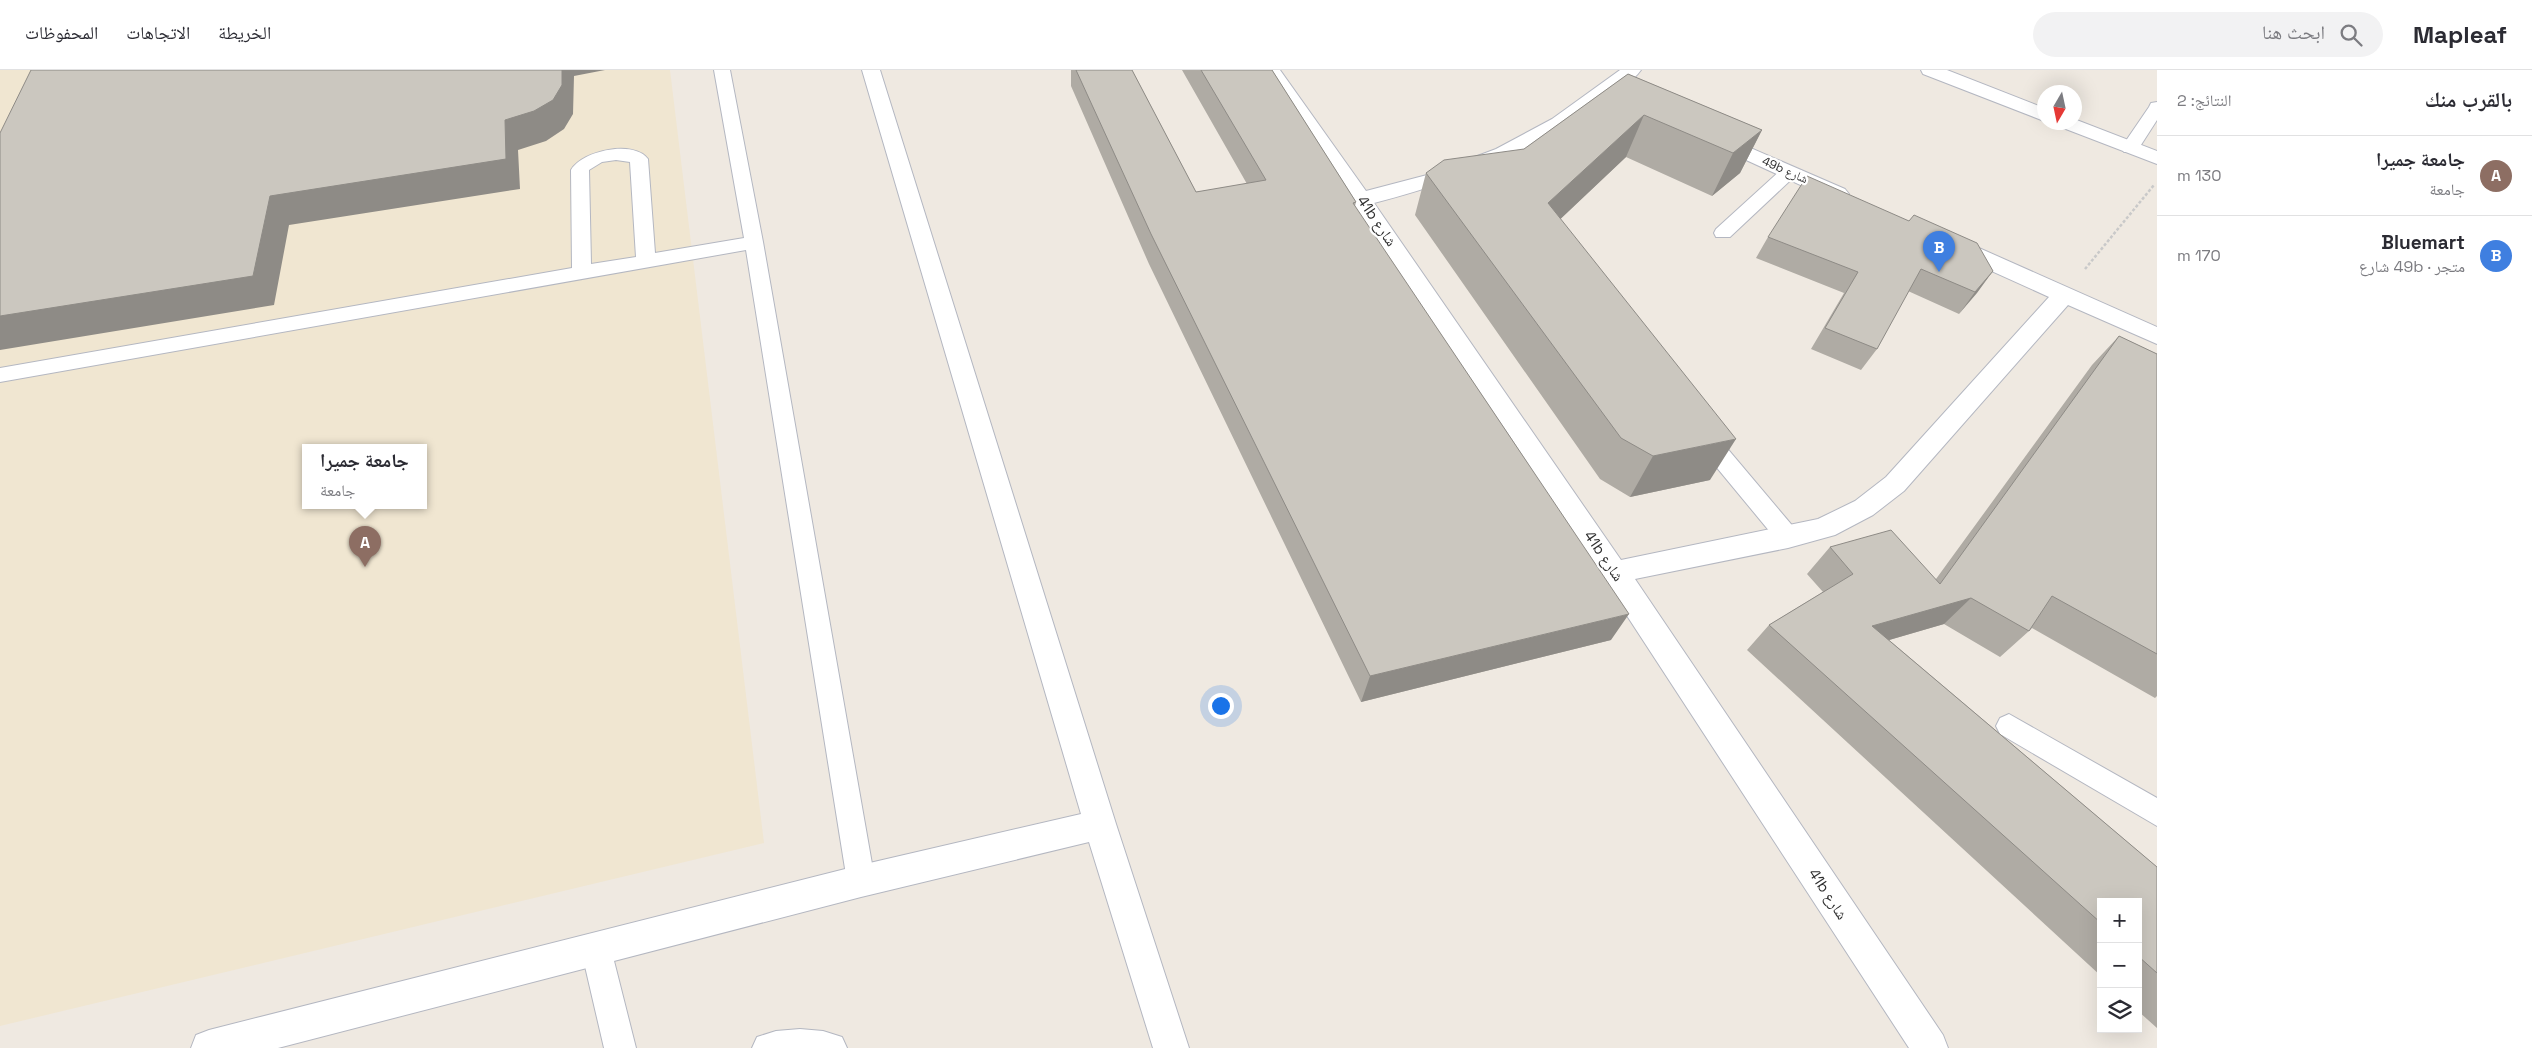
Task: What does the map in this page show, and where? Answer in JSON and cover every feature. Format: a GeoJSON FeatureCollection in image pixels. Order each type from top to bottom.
{"type":"FeatureCollection","features":[{"type":"Feature","properties":{"kind":"street"},"geometry":{"type":"LineString","coordinates":[[871,70],[1100,824],[1171,1048]]}},
{"type":"Feature","properties":{"kind":"street","name":"41b شارع"},"geometry":{"type":"LineString","coordinates":[[1270,70],[1362,199],[1615,572],[1930,1048]]}},
{"type":"Feature","properties":{"kind":"street"},"geometry":{"type":"LineString","coordinates":[[1362,199],[1414,186],[1484,162],[1549,130],[1614,94],[1632,70]]}},
{"type":"Feature","properties":{"kind":"street"},"geometry":{"type":"LineString","coordinates":[[1930,70],[2037,111]]}},
{"type":"Feature","properties":{"kind":"street"},"geometry":{"type":"LineString","coordinates":[[2082,129],[2157,158]]}},
{"type":"Feature","properties":{"kind":"street","name":"49b شارع"},"geometry":{"type":"LineString","coordinates":[[1702,133],[1860,203]]}},
{"type":"Feature","properties":{"kind":"street"},"geometry":{"type":"LineString","coordinates":[[1931,235],[2157,336]]}},
{"type":"Feature","properties":{"kind":"street"},"geometry":{"type":"LineString","coordinates":[[1615,572],[1825,528],[1864,508],[1895,484],[2064,295]]}},
{"type":"Feature","properties":{"kind":"street"},"geometry":{"type":"LineString","coordinates":[[210,1048],[861,881],[1100,824]]}},
{"type":"Feature","properties":{"kind":"lane"},"geometry":{"type":"LineString","coordinates":[[722,70],[754,242],[861,881]]}},
{"type":"Feature","properties":{"kind":"lane"},"geometry":{"type":"LineString","coordinates":[[2130,148],[2157,107]]}},
{"type":"Feature","properties":{"kind":"lane"},"geometry":{"type":"LineString","coordinates":[[582,274],[580,170],[583,163],[593,159],[623,154],[639,159],[646,262]]}},
{"type":"Feature","properties":{"kind":"lane"},"geometry":{"type":"LineString","coordinates":[[1723,233],[1789,172]]}},
{"type":"Feature","properties":{"kind":"lane"},"geometry":{"type":"LineString","coordinates":[[0,375],[582,274],[754,242]]}},
{"type":"Feature","properties":{"kind":"lane"},"geometry":{"type":"LineString","coordinates":[[1686,416],[1788,537]]}},
{"type":"Feature","properties":{"kind":"lane"},"geometry":{"type":"LineString","coordinates":[[2009,726],[2157,813]]}},
{"type":"Feature","properties":{"kind":"lane"},"geometry":{"type":"LineString","coordinates":[[596,949],[620,1048]]}},
{"type":"Feature","properties":{"kind":"lane"},"geometry":{"type":"LineString","coordinates":[[768,1048],[785,1044],[820,1045],[831,1048]]}},
{"type":"Feature","properties":{"kind":"path"},"geometry":{"type":"LineString","coordinates":[[2064,295],[2157,182]]}},
{"type":"Feature","properties":{"kind":"shaded area"},"geometry":{"type":"Polygon","coordinates":[[[0,70],[670,70],[764,843],[0,1026],[0,70]]]}},
{"type":"Feature","properties":{"kind":"building"},"geometry":{"type":"Polygon","coordinates":[[[31,70],[562,70],[562,85],[553,100],[534,111],[505,120],[506,159],[270,196],[253,276],[0,316],[0,133],[31,70]]]}},
{"type":"Feature","properties":{"kind":"building"},"geometry":{"type":"Polygon","coordinates":[[[1076,70],[1132,70],[1196,192],[1266,180],[1201,70],[1272,70],[1356,202],[1353,203],[1629,614],[1370,676],[1151,234],[1076,70]]]}},
{"type":"Feature","properties":{"kind":"building"},"geometry":{"type":"Polygon","coordinates":[[[1628,74],[1762,130],[1733,153],[1644,115],[1548,203],[1736,439],[1653,456],[1621,438],[1426,173],[1444,160],[1524,149],[1628,74]]]}},
{"type":"Feature","properties":{"kind":"building"},"geometry":{"type":"Polygon","coordinates":[[[1807,176],[1909,221],[1914,215],[1977,243],[1993,271],[1975,292],[1921,269],[1877,349],[1825,328],[1858,272],[1768,237],[1807,176]]]}},
{"type":"Feature","properties":{"kind":"building"},"geometry":{"type":"Polygon","coordinates":[[[2119,336],[2157,354],[2157,654],[2052,596],[2029,631],[1971,598],[1872,626],[2157,867],[2157,973],[2142,960],[2142,898],[2097,898],[2097,919],[1769,625],[1853,574],[1830,547],[1891,530],[1940,584],[2119,336]]]}},
{"type":"Feature","properties":{"kind":"place","name":"Bluemart"},"geometry":{"type":"Point","coordinates":[1939,272]}},
{"type":"Feature","properties":{"kind":"place","name":"جامعة جميرا"},"geometry":{"type":"Point","coordinates":[365,567]}}]}
